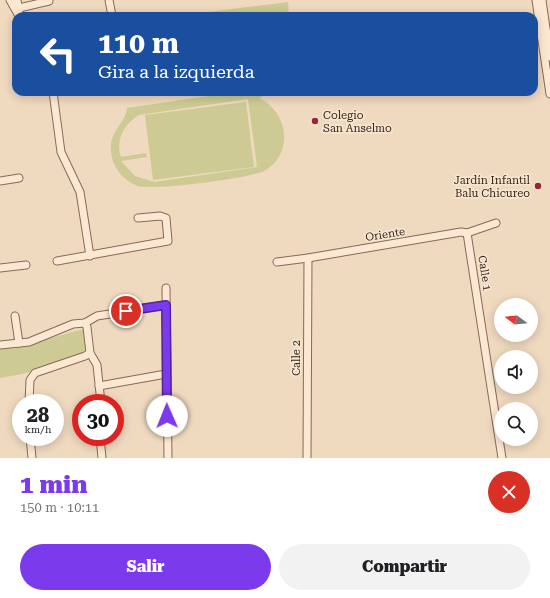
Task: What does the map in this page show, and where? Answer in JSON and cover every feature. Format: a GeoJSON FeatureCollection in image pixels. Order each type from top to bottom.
{"type":"FeatureCollection","features":[{"type":"Feature","properties":{"kind":"street"},"geometry":{"type":"LineString","coordinates":[[10,0],[17,12]]}},
{"type":"Feature","properties":{"kind":"street"},"geometry":{"type":"LineString","coordinates":[[17,0],[19,12]]}},
{"type":"Feature","properties":{"kind":"street"},"geometry":{"type":"LineString","coordinates":[[19,8],[49,0]]}},
{"type":"Feature","properties":{"kind":"street"},"geometry":{"type":"LineString","coordinates":[[109,0],[111,12]]}},
{"type":"Feature","properties":{"kind":"street"},"geometry":{"type":"LineString","coordinates":[[536,0],[547,31],[550,94]]}},
{"type":"Feature","properties":{"kind":"street"},"geometry":{"type":"LineString","coordinates":[[542,0],[550,57]]}},
{"type":"Feature","properties":{"kind":"street"},"geometry":{"type":"LineString","coordinates":[[54,96],[61,152],[80,192],[90,256]]}},
{"type":"Feature","properties":{"kind":"street"},"geometry":{"type":"LineString","coordinates":[[0,181],[19,178]]}},
{"type":"Feature","properties":{"kind":"street"},"geometry":{"type":"LineString","coordinates":[[57,261],[168,241],[166,218],[160,216],[138,218]]}},
{"type":"Feature","properties":{"kind":"street","name":"Oriente"},"geometry":{"type":"LineString","coordinates":[[277,262],[461,232],[467,233],[496,223]]}},
{"type":"Feature","properties":{"kind":"street","name":"Calle 1"},"geometry":{"type":"LineString","coordinates":[[467,233],[502,458]]}},
{"type":"Feature","properties":{"kind":"street","name":"Calle 2"},"geometry":{"type":"LineString","coordinates":[[307,458],[308,258]]}},
{"type":"Feature","properties":{"kind":"street"},"geometry":{"type":"LineString","coordinates":[[0,268],[26,265]]}},
{"type":"Feature","properties":{"kind":"street"},"geometry":{"type":"LineString","coordinates":[[166,288],[168,458]]}},
{"type":"Feature","properties":{"kind":"street"},"geometry":{"type":"LineString","coordinates":[[0,346],[36,339],[73,324],[85,322],[97,316],[166,305]]}},
{"type":"Feature","properties":{"kind":"street"},"geometry":{"type":"LineString","coordinates":[[15,316],[19,343]]}},
{"type":"Feature","properties":{"kind":"street"},"geometry":{"type":"LineString","coordinates":[[85,322],[90,353],[96,365],[100,394]]}},
{"type":"Feature","properties":{"kind":"street"},"geometry":{"type":"LineString","coordinates":[[29,394],[30,380],[35,373],[90,353]]}},
{"type":"Feature","properties":{"kind":"street"},"geometry":{"type":"LineString","coordinates":[[99,386],[166,374]]}},
{"type":"Feature","properties":{"kind":"street"},"geometry":{"type":"LineString","coordinates":[[31,446],[32,458]]}},
{"type":"Feature","properties":{"kind":"street"},"geometry":{"type":"LineString","coordinates":[[101,446],[102,458]]}},
{"type":"Feature","properties":{"kind":"shaded area"},"geometry":{"type":"Polygon","coordinates":[[[288,2],[289,12],[207,12],[288,2]]]}},
{"type":"Feature","properties":{"kind":"shaded area"},"geometry":{"type":"Polygon","coordinates":[[[209,96],[262,96],[259,98],[269,104],[277,113],[282,123],[284,145],[274,164],[264,171],[255,174],[222,180],[161,187],[138,186],[130,182],[120,173],[113,161],[111,151],[113,136],[125,115],[127,108],[209,96]],[[248,99],[139,115],[129,123],[120,139],[119,151],[121,157],[146,153],[147,157],[121,161],[135,176],[154,182],[257,167],[248,99]]]}},
{"type":"Feature","properties":{"kind":"shaded area"},"geometry":{"type":"Polygon","coordinates":[[[246,102],[254,167],[153,180],[145,115],[246,102]]]}},
{"type":"Feature","properties":{"kind":"shaded area"},"geometry":{"type":"Polygon","coordinates":[[[83,329],[85,330],[88,354],[27,373],[0,378],[0,348],[30,344],[83,329]]]}},
{"type":"Feature","properties":{"kind":"place","name":"Colegio San Anselmo"},"geometry":{"type":"Point","coordinates":[315,121]}},
{"type":"Feature","properties":{"kind":"place","name":"Jardín Infantil Balu Chicureo"},"geometry":{"type":"Point","coordinates":[538,186]}},
{"type":"Feature","properties":{"kind":"route"},"geometry":{"type":"LineString","coordinates":[[126,311],[166,305],[167,416]]}}]}
